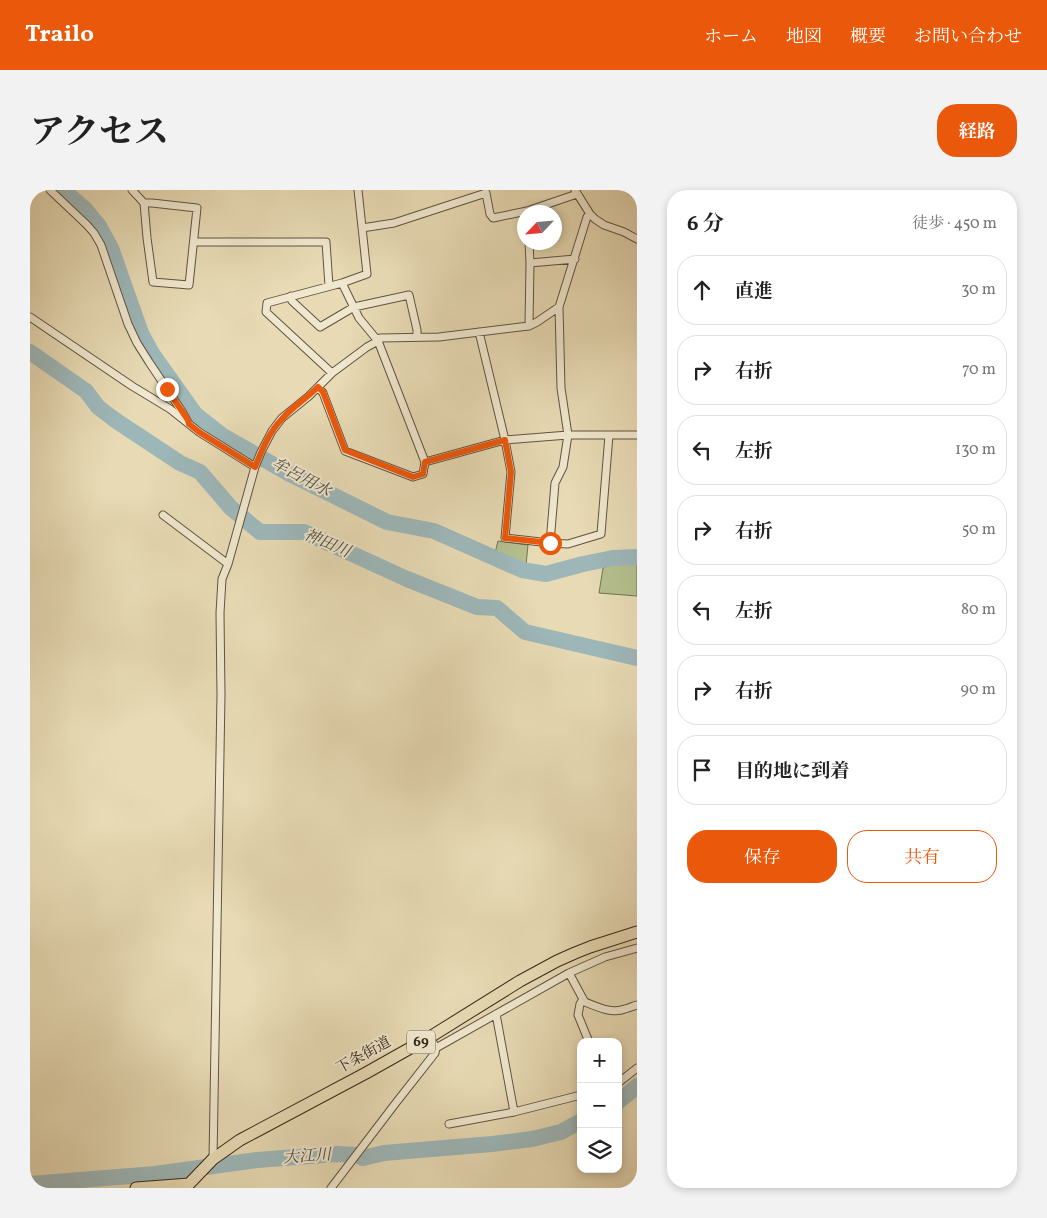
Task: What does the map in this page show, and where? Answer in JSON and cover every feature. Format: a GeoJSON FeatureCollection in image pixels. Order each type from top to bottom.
{"type":"FeatureCollection","features":[{"type":"Feature","properties":{"kind":"main road","name":"下条街道"},"geometry":{"type":"LineString","coordinates":[[136,1188],[188,1184],[211,1160],[240,1140],[430,1037],[520,981],[557,961],[590,947],[637,932]]}},
{"type":"Feature","properties":{"kind":"street"},"geometry":{"type":"LineString","coordinates":[[50,190],[94,233],[101,245],[128,324],[137,343],[189,424]]}},
{"type":"Feature","properties":{"kind":"street"},"geometry":{"type":"LineString","coordinates":[[132,190],[144,203],[153,282],[189,285],[197,208],[144,203]]}},
{"type":"Feature","properties":{"kind":"street"},"geometry":{"type":"LineString","coordinates":[[332,373],[266,312],[267,303],[342,283],[367,274],[358,190]]}},
{"type":"Feature","properties":{"kind":"street"},"geometry":{"type":"LineString","coordinates":[[362,228],[394,223],[486,192],[490,214],[493,218],[517,214]]}},
{"type":"Feature","properties":{"kind":"street"},"geometry":{"type":"LineString","coordinates":[[544,205],[576,192],[595,219],[637,239]]}},
{"type":"Feature","properties":{"kind":"street"},"geometry":{"type":"LineString","coordinates":[[550,543],[555,483],[563,467],[568,435],[561,388],[558,307],[587,217],[590,214]]}},
{"type":"Feature","properties":{"kind":"street"},"geometry":{"type":"LineString","coordinates":[[194,242],[326,242],[329,286]]}},
{"type":"Feature","properties":{"kind":"street"},"geometry":{"type":"LineString","coordinates":[[529,250],[529,326]]}},
{"type":"Feature","properties":{"kind":"street"},"geometry":{"type":"LineString","coordinates":[[530,263],[575,259]]}},
{"type":"Feature","properties":{"kind":"street"},"geometry":{"type":"LineString","coordinates":[[318,387],[323,392],[345,450],[413,477],[423,474],[425,462],[378,341],[359,318],[342,283]]}},
{"type":"Feature","properties":{"kind":"street"},"geometry":{"type":"LineString","coordinates":[[291,296],[292,301],[320,327],[354,307],[409,295],[417,330],[416,337]]}},
{"type":"Feature","properties":{"kind":"street"},"geometry":{"type":"LineString","coordinates":[[211,1160],[222,580],[251,479],[261,452],[272,431],[282,418],[332,373],[380,338],[438,336],[529,326],[558,307]]}},
{"type":"Feature","properties":{"kind":"street"},"geometry":{"type":"LineString","coordinates":[[30,317],[132,386],[170,409],[199,432],[256,466]]}},
{"type":"Feature","properties":{"kind":"street"},"geometry":{"type":"LineString","coordinates":[[479,332],[511,472],[505,538],[568,544],[601,534],[609,435]]}},
{"type":"Feature","properties":{"kind":"street"},"geometry":{"type":"LineString","coordinates":[[425,462],[505,440],[568,435],[637,435]]}},
{"type":"Feature","properties":{"kind":"street"},"geometry":{"type":"LineString","coordinates":[[162,515],[229,561]]}},
{"type":"Feature","properties":{"kind":"street"},"geometry":{"type":"LineString","coordinates":[[436,1048],[569,973],[599,959],[637,948]]}},
{"type":"Feature","properties":{"kind":"street"},"geometry":{"type":"LineString","coordinates":[[569,973],[585,1002],[613,1011],[624,1010],[637,1005]]}},
{"type":"Feature","properties":{"kind":"street"},"geometry":{"type":"LineString","coordinates":[[583,999],[578,1015],[587,1038]]}},
{"type":"Feature","properties":{"kind":"street"},"geometry":{"type":"LineString","coordinates":[[482,1004],[493,1016],[514,1112]]}},
{"type":"Feature","properties":{"kind":"street"},"geometry":{"type":"LineString","coordinates":[[331,1188],[435,1053],[436,1048],[430,1037]]}},
{"type":"Feature","properties":{"kind":"street"},"geometry":{"type":"LineString","coordinates":[[622,1080],[637,1068]]}},
{"type":"Feature","properties":{"kind":"street"},"geometry":{"type":"LineString","coordinates":[[449,1124],[514,1112],[577,1096]]}},
{"type":"Feature","properties":{"kind":"green space"},"geometry":{"type":"Polygon","coordinates":[[[498,541],[528,545],[526,565],[520,565],[495,553],[498,541]]]}},
{"type":"Feature","properties":{"kind":"green space"},"geometry":{"type":"Polygon","coordinates":[[[615,563],[637,564],[637,596],[599,593],[603,568],[615,563]]]}},
{"type":"Feature","properties":{"kind":"waterway","name":"牟呂用水"},"geometry":{"type":"LineString","coordinates":[[63,190],[85,209],[99,226],[111,248],[141,333],[153,355],[195,414],[223,436],[288,473],[387,522],[434,531],[522,570],[546,574],[613,558],[637,557]]}},
{"type":"Feature","properties":{"kind":"waterway","name":"神田川"},"geometry":{"type":"LineString","coordinates":[[30,352],[86,391],[98,407],[115,420],[180,463],[200,472],[231,508],[260,532],[304,532],[407,579],[477,607],[497,608],[525,632],[637,658]]}},
{"type":"Feature","properties":{"kind":"waterway","name":"大江川"},"geometry":{"type":"LineString","coordinates":[[622,1099],[637,1086]]}},
{"type":"Feature","properties":{"kind":"waterway","name":"大江川"},"geometry":{"type":"LineString","coordinates":[[30,1184],[155,1174],[257,1160],[337,1154],[357,1155],[363,1158],[384,1153],[492,1144],[532,1139],[561,1132],[577,1123]]}},
{"type":"Feature","properties":{"kind":"route"},"geometry":{"type":"LineString","coordinates":[[167,389],[189,424],[255,467],[272,431],[282,418],[318,387],[323,392],[345,450],[413,477],[423,474],[425,462],[505,440],[511,472],[505,538],[550,543]]}}]}
